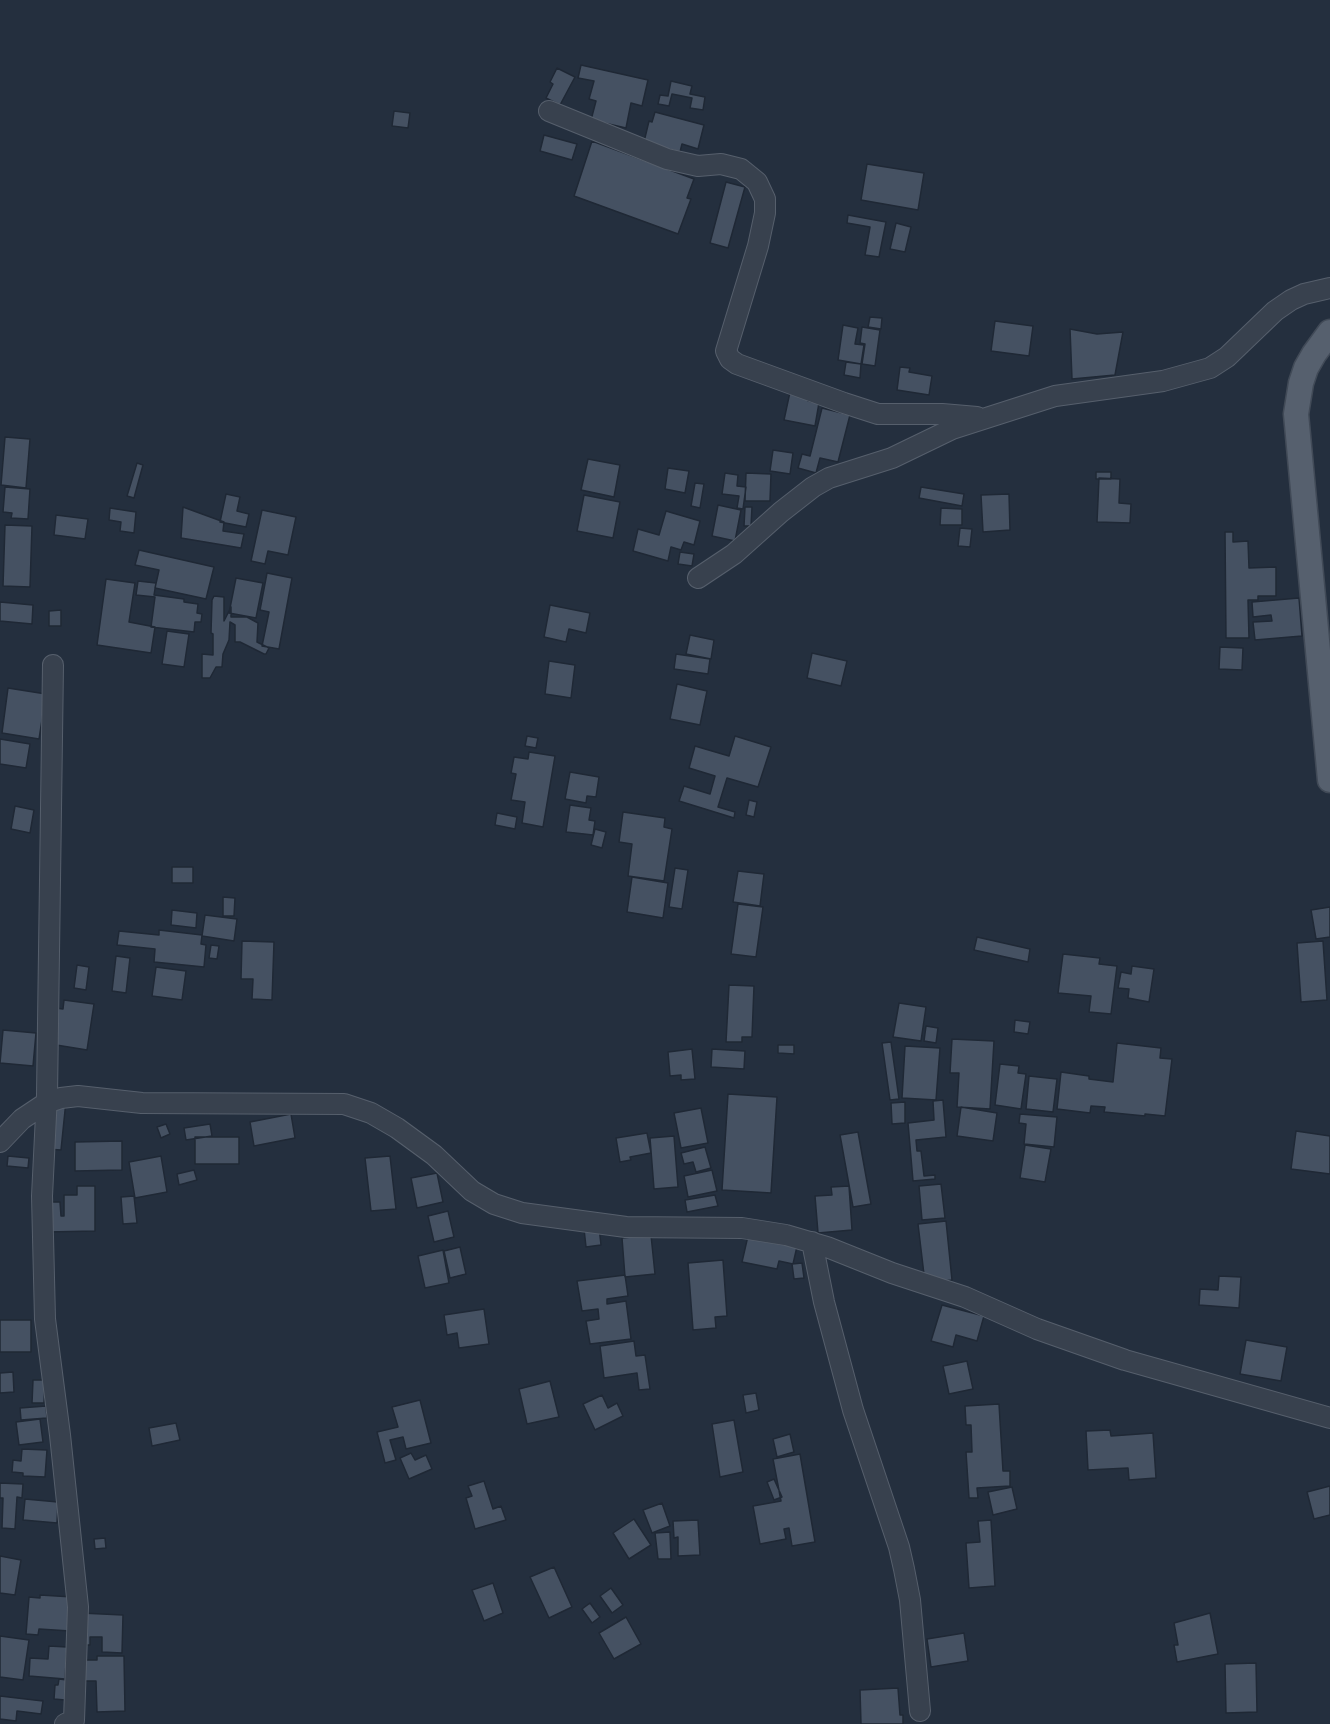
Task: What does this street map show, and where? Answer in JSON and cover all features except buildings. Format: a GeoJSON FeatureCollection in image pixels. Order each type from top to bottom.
{"type":"FeatureCollection","features":[{"type":"Feature","properties":{"kind":"main road"},"geometry":{"type":"LineString","coordinates":[[1330,332],[1306,368],[1296,414],[1330,780]]}},
{"type":"Feature","properties":{"kind":"street"},"geometry":{"type":"LineString","coordinates":[[549,111],[667,159],[698,166],[721,164],[741,169],[757,182],[765,199],[765,213],[758,246],[726,351],[730,359],[737,364],[878,414],[942,414],[983,418]]}},
{"type":"Feature","properties":{"kind":"street"},"geometry":{"type":"LineString","coordinates":[[698,578],[734,554],[781,512],[813,487],[829,478],[892,458],[952,429],[1055,396],[1163,381],[1210,368],[1227,357],[1275,311],[1291,300],[1304,294],[1330,288]]}},
{"type":"Feature","properties":{"kind":"street"},"geometry":{"type":"LineString","coordinates":[[53,665],[46,1103],[42,1196],[45,1319],[78,1607],[74,1720],[65,1724]]}},
{"type":"Feature","properties":{"kind":"street"},"geometry":{"type":"LineString","coordinates":[[0,1142],[22,1119],[46,1103],[78,1096],[142,1103],[344,1104],[371,1113],[397,1128],[434,1155],[471,1191],[494,1204],[522,1213],[626,1227],[742,1228],[786,1235],[812,1242],[892,1273],[965,1297],[1037,1329],[1125,1360],[1330,1418]]}},
{"type":"Feature","properties":{"kind":"street"},"geometry":{"type":"LineString","coordinates":[[812,1242],[824,1302],[848,1390],[899,1546],[910,1600],[920,1712]]}}]}
